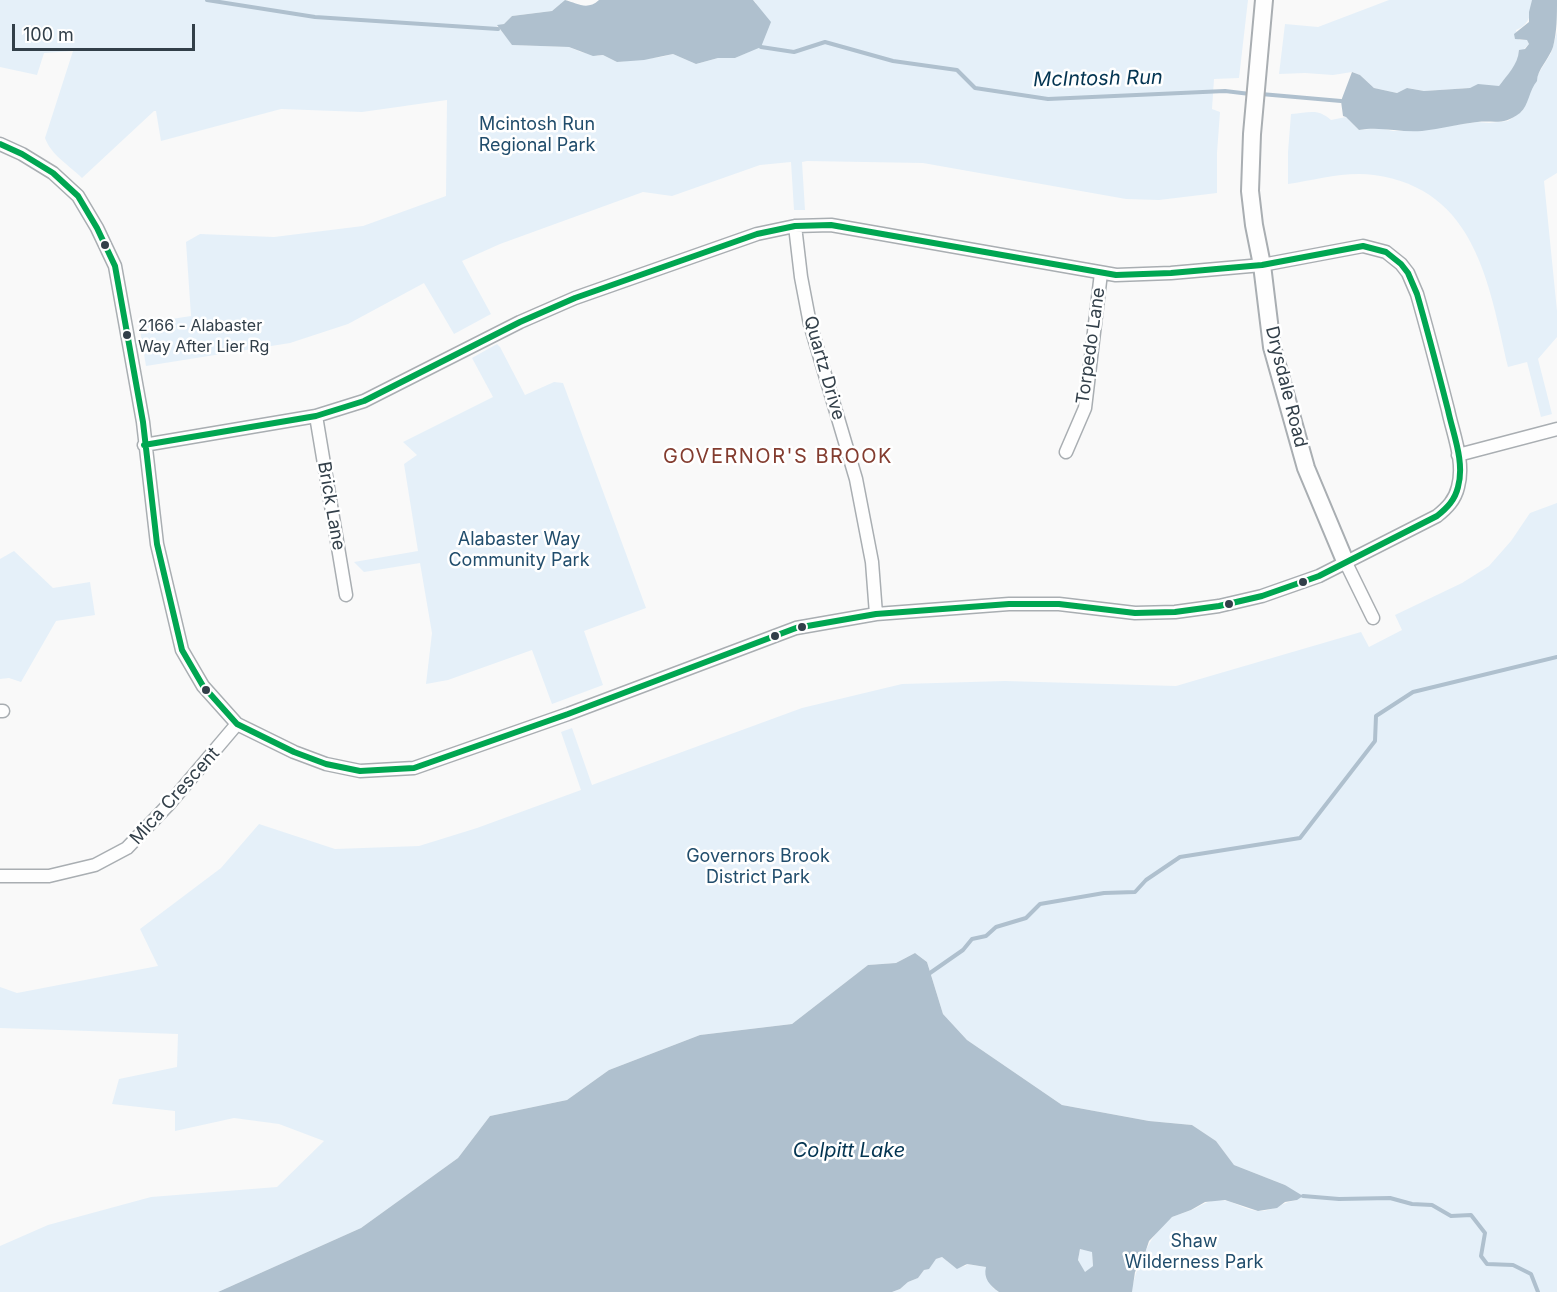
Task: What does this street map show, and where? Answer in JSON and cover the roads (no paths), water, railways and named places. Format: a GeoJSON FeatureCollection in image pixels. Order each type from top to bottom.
{"type":"FeatureCollection","features":[{"type":"Feature","properties":{"kind":"street","name":"Drysdale Road"},"geometry":{"type":"LineString","coordinates":[[1264,0],[1252,134],[1250,191],[1272,347],[1306,468],[1372,618]]}},
{"type":"Feature","properties":{"kind":"street"},"geometry":{"type":"LineString","coordinates":[[0,144],[53,173],[78,196],[97,228],[115,266],[143,422],[144,445],[157,544],[182,650],[203,686],[237,724],[294,752],[326,764],[360,771],[414,768],[568,714],[796,628],[876,614],[1009,603],[1059,604],[1135,613],[1175,612],[1219,606],[1262,596],[1319,576],[1428,521],[1451,503],[1458,487],[1460,469],[1418,294],[1408,273],[1386,252],[1363,246],[1262,265],[1116,275],[831,225],[795,226],[757,234],[575,298],[520,322],[364,401],[316,416],[144,445]]}},
{"type":"Feature","properties":{"kind":"street","name":"Quartz Drive"},"geometry":{"type":"LineString","coordinates":[[795,226],[810,324],[856,479],[872,562],[876,614]]}},
{"type":"Feature","properties":{"kind":"street","name":"Torpedo Lane"},"geometry":{"type":"LineString","coordinates":[[1066,452],[1085,408],[1101,273]]}},
{"type":"Feature","properties":{"kind":"street","name":"Brick Lane"},"geometry":{"type":"LineString","coordinates":[[316,416],[346,595]]}},
{"type":"Feature","properties":{"kind":"street"},"geometry":{"type":"LineString","coordinates":[[1458,455],[1557,429]]}},
{"type":"Feature","properties":{"kind":"street","name":"Mica Crescent"},"geometry":{"type":"LineString","coordinates":[[0,876],[49,876],[95,865],[127,848],[170,804],[237,724]]}},
{"type":"Feature","properties":{"kind":"water"},"geometry":{"type":"Polygon","coordinates":[[[565,0],[586,6],[599,0],[753,0],[771,22],[761,47],[735,58],[718,58],[696,64],[673,54],[644,60],[617,62],[603,55],[593,56],[569,47],[512,45],[497,25],[504,24],[512,16],[552,11],[565,0]]]}},
{"type":"Feature","properties":{"kind":"water"},"geometry":{"type":"Polygon","coordinates":[[[1532,0],[1557,0],[1555,36],[1553,47],[1525,106],[1514,117],[1504,121],[1477,122],[1414,131],[1359,130],[1343,116],[1341,101],[1352,72],[1360,75],[1374,88],[1397,93],[1407,88],[1424,91],[1470,88],[1478,84],[1499,86],[1514,65],[1519,50],[1525,49],[1529,44],[1527,40],[1515,39],[1514,34],[1529,22],[1532,0]]]}},
{"type":"Feature","properties":{"kind":"water","name":"Colpitt Lake"},"geometry":{"type":"Polygon","coordinates":[[[915,953],[927,962],[943,1014],[967,1040],[1062,1105],[1149,1121],[1192,1125],[1216,1141],[1234,1165],[1285,1185],[1303,1196],[1297,1200],[1285,1202],[1277,1208],[1258,1211],[1225,1200],[1205,1202],[1172,1217],[1149,1241],[1143,1259],[1135,1272],[1132,1292],[999,1292],[988,1281],[986,1267],[967,1264],[957,1269],[942,1257],[936,1259],[918,1278],[892,1292],[218,1292],[361,1228],[458,1158],[490,1116],[567,1100],[609,1070],[700,1035],[792,1024],[868,965],[896,963],[915,953]],[[1080,1249],[1078,1260],[1085,1272],[1093,1266],[1092,1252],[1080,1249]]]}},
{"type":"Feature","properties":{"kind":"waterway","name":"McIntosh Run"},"geometry":{"type":"LineString","coordinates":[[207,0],[315,17],[498,29]]}},
{"type":"Feature","properties":{"kind":"waterway","name":"McIntosh Run"},"geometry":{"type":"LineString","coordinates":[[761,47],[794,52],[825,42],[893,61],[957,70],[975,88],[1048,99],[1225,91],[1250,94]]}},
{"type":"Feature","properties":{"kind":"waterway","name":"McIntosh Run"},"geometry":{"type":"LineString","coordinates":[[1261,94],[1341,101]]}},
{"type":"Feature","properties":{"kind":"waterway"},"geometry":{"type":"LineString","coordinates":[[930,973],[963,950],[972,939],[986,936],[996,927],[1026,918],[1040,904],[1104,893],[1135,892],[1146,880],[1180,857],[1300,838],[1375,741],[1376,716],[1413,692],[1557,657]]}},
{"type":"Feature","properties":{"kind":"waterway"},"geometry":{"type":"LineString","coordinates":[[1303,1196],[1339,1199],[1390,1198],[1412,1204],[1432,1205],[1451,1216],[1471,1215],[1485,1233],[1481,1256],[1487,1264],[1513,1265],[1531,1274],[1538,1292]]}},
{"type":"Feature","properties":{"kind":"place","name":"2166 - Alabaster Way After Lier Rg"},"geometry":{"type":"Point","coordinates":[127,335]}},
{"type":"Feature","properties":{"kind":"district","name":"GOVERNOR'S BROOK"},"geometry":{"type":"Point","coordinates":[778,457]}},
{"type":"Feature","properties":{"kind":"park label","name":"Mcintosh Run Regional Park"},"geometry":{"type":"Point","coordinates":[537,135]}},
{"type":"Feature","properties":{"kind":"park label","name":"Alabaster Way Community Park"},"geometry":{"type":"Point","coordinates":[519,550]}},
{"type":"Feature","properties":{"kind":"park label","name":"Governors Brook District Park"},"geometry":{"type":"Point","coordinates":[758,867]}},
{"type":"Feature","properties":{"kind":"park label","name":"Shaw Wilderness Park"},"geometry":{"type":"Point","coordinates":[1194,1252]}}]}
